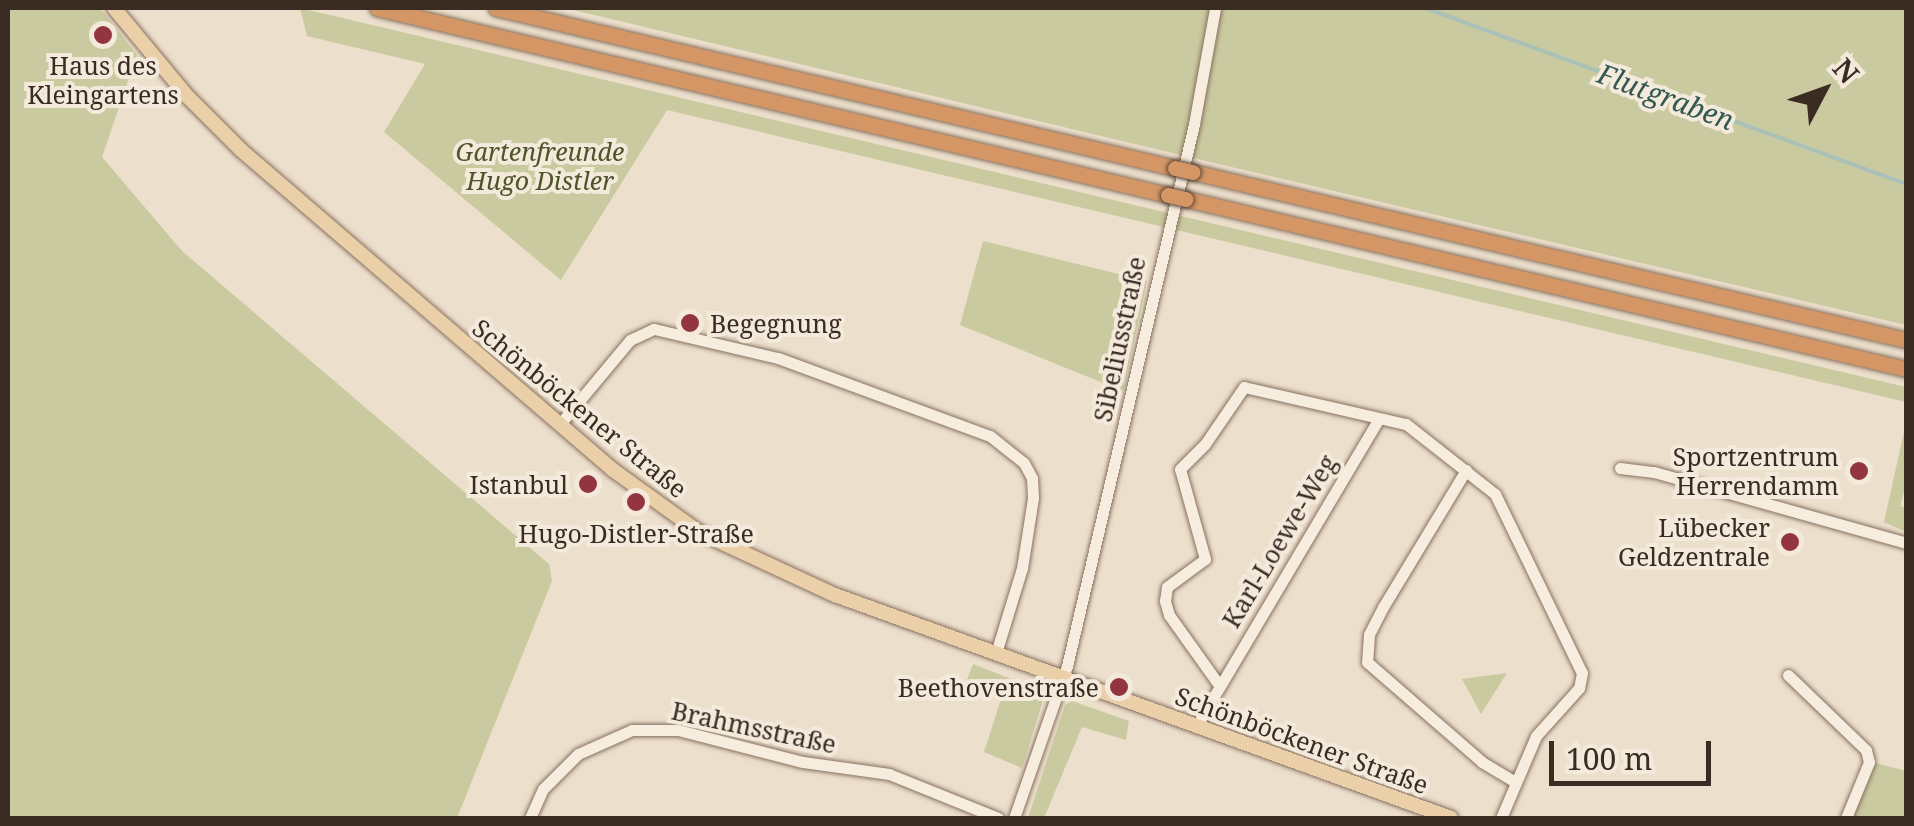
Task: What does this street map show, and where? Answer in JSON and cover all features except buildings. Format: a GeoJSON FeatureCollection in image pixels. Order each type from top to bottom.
{"type":"FeatureCollection","features":[{"type":"Feature","properties":{"kind":"highway"},"geometry":{"type":"LineString","coordinates":[[376,8],[1906,369]]}},
{"type":"Feature","properties":{"kind":"highway"},"geometry":{"type":"LineString","coordinates":[[496,8],[1906,340]]}},
{"type":"Feature","properties":{"kind":"main road","name":"Schönböckener Straße"},"geometry":{"type":"LineString","coordinates":[[114,8],[188,97],[241,150],[643,494],[702,534],[824,590],[1451,818]]}},
{"type":"Feature","properties":{"kind":"street","name":"Sibeliusstraße"},"geometry":{"type":"LineString","coordinates":[[1062,679],[1194,124],[1214,8]]}},
{"type":"Feature","properties":{"kind":"street"},"geometry":{"type":"LineString","coordinates":[[560,424],[630,340],[654,329],[778,358],[990,436],[1024,462],[1032,478],[1033,498],[1022,568],[996,653]]}},
{"type":"Feature","properties":{"kind":"street"},"geometry":{"type":"LineString","coordinates":[[1219,685],[1210,679],[1168,615],[1165,601],[1168,586],[1205,559],[1180,469],[1205,444],[1244,387],[1406,424],[1494,494],[1582,673],[1579,688],[1536,736],[1501,818]]}},
{"type":"Feature","properties":{"kind":"street","name":"Karl-Loewe-Weg"},"geometry":{"type":"LineString","coordinates":[[1197,726],[1378,420]]}},
{"type":"Feature","properties":{"kind":"street"},"geometry":{"type":"LineString","coordinates":[[1620,468],[1654,472],[1906,543]]}},
{"type":"Feature","properties":{"kind":"street"},"geometry":{"type":"LineString","coordinates":[[1466,470],[1376,621],[1369,635],[1367,662],[1482,762],[1514,781]]}},
{"type":"Feature","properties":{"kind":"street"},"geometry":{"type":"LineString","coordinates":[[1788,675],[1866,750],[1869,762],[1846,818]]}},
{"type":"Feature","properties":{"kind":"street"},"geometry":{"type":"LineString","coordinates":[[1014,818],[1062,679]]}},
{"type":"Feature","properties":{"kind":"street","name":"Brahmsstraße"},"geometry":{"type":"LineString","coordinates":[[530,818],[543,789],[578,754],[632,730],[678,730],[803,762],[900,778],[998,818]]}},
{"type":"Feature","properties":{"kind":"green space"},"geometry":{"type":"Polygon","coordinates":[[[8,8],[100,8],[137,55],[102,157],[182,251],[549,564],[552,581],[457,818],[8,818],[8,8]]]}},
{"type":"Feature","properties":{"kind":"green space","name":"Gartenfreunde Hugo Distler"},"geometry":{"type":"Polygon","coordinates":[[[300,8],[1906,387],[1906,402],[667,110],[561,280],[384,132],[425,64],[307,36],[300,8]]]}},
{"type":"Feature","properties":{"kind":"green space"},"geometry":{"type":"Polygon","coordinates":[[[565,8],[1906,8],[1906,325],[1210,162],[565,8]]]}},
{"type":"Feature","properties":{"kind":"green space"},"geometry":{"type":"Polygon","coordinates":[[[983,241],[1147,281],[1123,391],[960,325],[983,241]]]}},
{"type":"Feature","properties":{"kind":"green space"},"geometry":{"type":"Polygon","coordinates":[[[1906,423],[1906,485],[1900,506],[1906,508],[1906,532],[1884,522],[1906,423]]]}},
{"type":"Feature","properties":{"kind":"green space"},"geometry":{"type":"Polygon","coordinates":[[[973,664],[1039,690],[1043,700],[1022,768],[984,752],[1001,699],[967,680],[973,664]]]}},
{"type":"Feature","properties":{"kind":"green space"},"geometry":{"type":"Polygon","coordinates":[[[1507,673],[1481,714],[1462,679],[1507,673]]]}},
{"type":"Feature","properties":{"kind":"green space"},"geometry":{"type":"Polygon","coordinates":[[[1072,701],[1129,721],[1126,740],[1082,727],[1044,818],[1028,818],[1065,705],[1072,701]]]}},
{"type":"Feature","properties":{"kind":"green space"},"geometry":{"type":"Polygon","coordinates":[[[1876,763],[1906,771],[1904,818],[1852,818],[1876,763]]]}},
{"type":"Feature","properties":{"kind":"waterway","name":"Flutgraben"},"geometry":{"type":"LineString","coordinates":[[1425,8],[1906,184]]}},
{"type":"Feature","properties":{"kind":"place","name":"Haus des Kleingartens"},"geometry":{"type":"Point","coordinates":[103,35]}},
{"type":"Feature","properties":{"kind":"place","name":"Begegnung"},"geometry":{"type":"Point","coordinates":[690,323]}},
{"type":"Feature","properties":{"kind":"place","name":"Sportzentrum Herrendamm"},"geometry":{"type":"Point","coordinates":[1859,471]}},
{"type":"Feature","properties":{"kind":"place","name":"Istanbul"},"geometry":{"type":"Point","coordinates":[588,484]}},
{"type":"Feature","properties":{"kind":"place","name":"Hugo-Distler-Straße"},"geometry":{"type":"Point","coordinates":[636,502]}},
{"type":"Feature","properties":{"kind":"place","name":"Lübecker Geldzentrale"},"geometry":{"type":"Point","coordinates":[1790,542]}},
{"type":"Feature","properties":{"kind":"place","name":"Beethovenstraße"},"geometry":{"type":"Point","coordinates":[1119,687]}}]}
